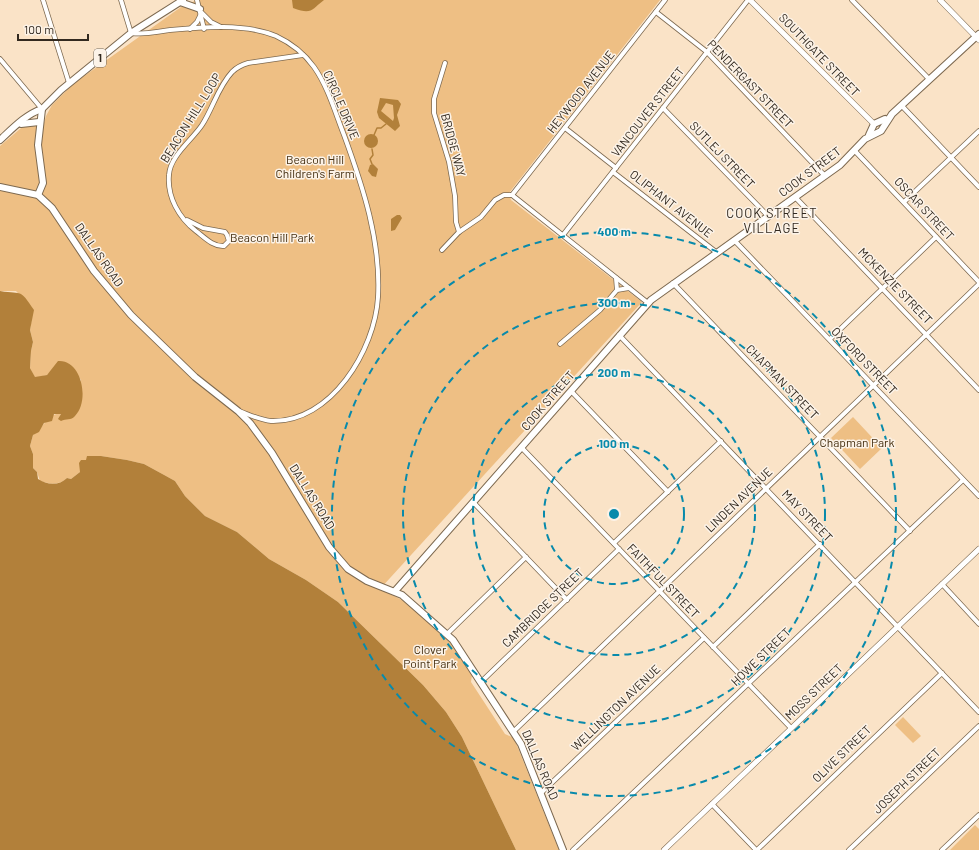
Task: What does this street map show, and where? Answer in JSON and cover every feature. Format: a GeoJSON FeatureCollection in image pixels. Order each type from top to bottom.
{"type":"FeatureCollection","features":[{"type":"Feature","properties":{"kind":"main road","name":"1"},"geometry":{"type":"LineString","coordinates":[[13,129],[27,122],[39,122],[42,109],[50,99],[131,33],[181,1]]}},
{"type":"Feature","properties":{"kind":"main road"},"geometry":{"type":"LineString","coordinates":[[181,1],[200,12]]}},
{"type":"Feature","properties":{"kind":"main road","name":"COOK STREET"},"geometry":{"type":"LineString","coordinates":[[395,591],[648,303],[716,252],[840,165],[877,127],[902,106],[929,79],[978,37]]}},
{"type":"Feature","properties":{"kind":"main road","name":"1"},"geometry":{"type":"LineString","coordinates":[[0,140],[35,111],[42,109]]}},
{"type":"Feature","properties":{"kind":"main road"},"geometry":{"type":"LineString","coordinates":[[0,187],[38,196],[43,183],[38,155],[39,122]]}},
{"type":"Feature","properties":{"kind":"main road","name":"DALLAS ROAD"},"geometry":{"type":"LineString","coordinates":[[38,196],[57,214],[94,272],[127,310],[195,377],[238,411],[262,438],[337,558],[357,576],[402,595],[447,634],[458,646],[514,730],[563,850]]}},
{"type":"Feature","properties":{"kind":"street"},"geometry":{"type":"LineString","coordinates":[[43,0],[69,83]]}},
{"type":"Feature","properties":{"kind":"street"},"geometry":{"type":"LineString","coordinates":[[121,0],[131,33]]}},
{"type":"Feature","properties":{"kind":"street","name":"CIRCLE DRIVE"},"geometry":{"type":"LineString","coordinates":[[196,0],[204,29]]}},
{"type":"Feature","properties":{"kind":"street","name":"HEYWOOD AVENUE"},"geometry":{"type":"LineString","coordinates":[[512,195],[665,0]]}},
{"type":"Feature","properties":{"kind":"street","name":"VANCOUVER STREET"},"geometry":{"type":"LineString","coordinates":[[563,235],[749,0]]}},
{"type":"Feature","properties":{"kind":"street","name":"SOUTHGATE STREET"},"geometry":{"type":"LineString","coordinates":[[749,0],[877,127]]}},
{"type":"Feature","properties":{"kind":"street"},"geometry":{"type":"LineString","coordinates":[[852,0],[929,79]]}},
{"type":"Feature","properties":{"kind":"street"},"geometry":{"type":"LineString","coordinates":[[940,0],[978,37]]}},
{"type":"Feature","properties":{"kind":"street"},"geometry":{"type":"LineString","coordinates":[[190,29],[199,19],[200,12]]}},
{"type":"Feature","properties":{"kind":"street","name":"CIRCLE DRIVE"},"geometry":{"type":"LineString","coordinates":[[200,12],[211,22],[222,27]]}},
{"type":"Feature","properties":{"kind":"street","name":"PENDERGAST STREET"},"geometry":{"type":"LineString","coordinates":[[656,12],[707,52],[825,176]]}},
{"type":"Feature","properties":{"kind":"street","name":"CIRCLE DRIVE"},"geometry":{"type":"LineString","coordinates":[[131,33],[148,35],[169,30],[222,27],[250,29],[268,33],[287,42],[303,54],[322,80],[338,118],[360,180],[374,240],[378,285],[374,323],[363,351],[346,379],[332,395],[314,410],[294,418],[276,421],[260,419],[238,411]]}},
{"type":"Feature","properties":{"kind":"street","name":"BEACON HILL LOOP"},"geometry":{"type":"LineString","coordinates":[[187,220],[203,228],[224,232],[229,241],[224,246],[217,246],[193,228],[174,205],[170,191],[169,174],[181,151],[202,125],[226,81],[239,66],[248,63],[303,54]]}},
{"type":"Feature","properties":{"kind":"street"},"geometry":{"type":"LineString","coordinates":[[0,59],[42,109]]}},
{"type":"Feature","properties":{"kind":"street","name":"BRIDGE WAY"},"geometry":{"type":"LineString","coordinates":[[445,63],[434,99],[434,113],[449,162],[455,196],[456,222],[459,232]]}},
{"type":"Feature","properties":{"kind":"street"},"geometry":{"type":"LineString","coordinates":[[902,106],[979,187]]}},
{"type":"Feature","properties":{"kind":"street","name":"SUTLEJ STREET"},"geometry":{"type":"LineString","coordinates":[[663,108],[768,216]]}},
{"type":"Feature","properties":{"kind":"street","name":"OLIPHANT AVENUE"},"geometry":{"type":"LineString","coordinates":[[565,128],[716,252]]}},
{"type":"Feature","properties":{"kind":"street"},"geometry":{"type":"LineString","coordinates":[[904,202],[979,131]]}},
{"type":"Feature","properties":{"kind":"street","name":"OSCAR STREET"},"geometry":{"type":"LineString","coordinates":[[854,150],[979,283]]}},
{"type":"Feature","properties":{"kind":"street"},"geometry":{"type":"LineString","coordinates":[[442,250],[459,232],[478,220],[495,200],[504,196],[512,195],[648,303]]}},
{"type":"Feature","properties":{"kind":"street","name":"MCKENZIE STREET"},"geometry":{"type":"LineString","coordinates":[[795,197],[979,390]]}},
{"type":"Feature","properties":{"kind":"street"},"geometry":{"type":"LineString","coordinates":[[830,339],[936,237]]}},
{"type":"Feature","properties":{"kind":"street","name":"OXFORD STREET"},"geometry":{"type":"LineString","coordinates":[[734,240],[979,496]]}},
{"type":"Feature","properties":{"kind":"street"},"geometry":{"type":"LineString","coordinates":[[616,278],[617,290]]}},
{"type":"Feature","properties":{"kind":"street","name":"CHAPMAN STREET"},"geometry":{"type":"LineString","coordinates":[[673,283],[910,531]]}},
{"type":"Feature","properties":{"kind":"street","name":"LINDEN AVENUE"},"geometry":{"type":"LineString","coordinates":[[514,730],[979,283]]}},
{"type":"Feature","properties":{"kind":"street"},"geometry":{"type":"LineString","coordinates":[[560,344],[591,318],[617,290],[629,288]]}},
{"type":"Feature","properties":{"kind":"street","name":"MAY STREET"},"geometry":{"type":"LineString","coordinates":[[619,335],[979,712]]}},
{"type":"Feature","properties":{"kind":"street"},"geometry":{"type":"LineString","coordinates":[[571,392],[668,492]]}},
{"type":"Feature","properties":{"kind":"street"},"geometry":{"type":"LineString","coordinates":[[614,543],[721,441]]}},
{"type":"Feature","properties":{"kind":"street","name":"FAITHFUL STREET"},"geometry":{"type":"LineString","coordinates":[[522,447],[791,728]]}},
{"type":"Feature","properties":{"kind":"street","name":"HOWE STREET"},"geometry":{"type":"LineString","coordinates":[[574,850],[850,586],[964,480]]}},
{"type":"Feature","properties":{"kind":"street"},"geometry":{"type":"LineString","coordinates":[[473,502],[567,600]]}},
{"type":"Feature","properties":{"kind":"street"},"geometry":{"type":"LineString","coordinates":[[713,647],[820,544]]}},
{"type":"Feature","properties":{"kind":"street","name":"MOSS STREET"},"geometry":{"type":"LineString","coordinates":[[664,850],[979,548]]}},
{"type":"Feature","properties":{"kind":"street","name":"CAMBRIDGE STREET"},"geometry":{"type":"LineString","coordinates":[[481,682],[619,549]]}},
{"type":"Feature","properties":{"kind":"street"},"geometry":{"type":"LineString","coordinates":[[447,634],[526,557]]}},
{"type":"Feature","properties":{"kind":"street"},"geometry":{"type":"LineString","coordinates":[[942,584],[979,624]]}},
{"type":"Feature","properties":{"kind":"street","name":"WELLINGTON AVENUE"},"geometry":{"type":"LineString","coordinates":[[541,793],[704,638]]}},
{"type":"Feature","properties":{"kind":"street","name":"OLIVE STREET"},"geometry":{"type":"LineString","coordinates":[[757,850],[942,673]]}},
{"type":"Feature","properties":{"kind":"street","name":"JOSEPH STREET"},"geometry":{"type":"LineString","coordinates":[[849,850],[979,726]]}},
{"type":"Feature","properties":{"kind":"street"},"geometry":{"type":"LineString","coordinates":[[712,804],[757,850]]}},
{"type":"Feature","properties":{"kind":"street"},"geometry":{"type":"LineString","coordinates":[[942,850],[979,815]]}},
{"type":"Feature","properties":{"kind":"green space","name":"Beacon Hill Park"},"geometry":{"type":"Polygon","coordinates":[[[197,0],[660,0],[509,193],[511,200],[642,302],[380,589],[404,601],[446,638],[454,647],[472,675],[471,682],[505,734],[514,738],[559,850],[516,850],[462,737],[446,712],[423,685],[338,602],[306,580],[269,559],[237,532],[205,516],[185,496],[175,481],[144,464],[101,456],[83,461],[80,472],[71,479],[67,478],[64,481],[57,483],[40,481],[37,472],[33,468],[33,454],[30,446],[33,435],[53,415],[61,414],[60,416],[68,419],[81,380],[73,369],[57,365],[47,375],[35,378],[30,368],[33,342],[30,330],[33,310],[16,291],[0,291],[0,146],[27,123],[43,126],[52,105],[73,84],[181,7],[197,0]]]}},
{"type":"Feature","properties":{"kind":"green space","name":"Chapman Park"},"geometry":{"type":"Polygon","coordinates":[[[853,417],[882,448],[860,469],[831,438],[853,417]]]}},
{"type":"Feature","properties":{"kind":"green space"},"geometry":{"type":"Polygon","coordinates":[[[903,717],[921,736],[913,743],[895,725],[903,717]]]}},
{"type":"Feature","properties":{"kind":"green space"},"geometry":{"type":"Polygon","coordinates":[[[975,825],[979,829],[979,850],[950,850],[975,825]]]}},
{"type":"Feature","properties":{"kind":"shaded area"},"geometry":{"type":"Polygon","coordinates":[[[292,0],[324,0],[313,9],[304,11],[293,8],[292,0]]]}},
{"type":"Feature","properties":{"kind":"shaded area"},"geometry":{"type":"Polygon","coordinates":[[[380,98],[398,100],[401,104],[397,115],[400,126],[395,131],[379,118],[377,112],[380,98]],[[386,103],[381,111],[393,121],[394,118],[393,105],[386,103]]]}},
{"type":"Feature","properties":{"kind":"shaded area"},"geometry":{"type":"Polygon","coordinates":[[[371,134],[376,136],[378,141],[376,146],[371,148],[366,146],[364,141],[366,136],[371,134]]]}},
{"type":"Feature","properties":{"kind":"shaded area"},"geometry":{"type":"Polygon","coordinates":[[[373,164],[378,169],[376,177],[372,176],[368,171],[370,165],[373,164]]]}},
{"type":"Feature","properties":{"kind":"shaded area"},"geometry":{"type":"Polygon","coordinates":[[[397,215],[400,215],[402,218],[395,230],[391,231],[391,219],[397,215]]]}},
{"type":"Feature","properties":{"kind":"shaded area"},"geometry":{"type":"Polygon","coordinates":[[[0,291],[23,295],[34,310],[30,330],[33,342],[30,368],[35,377],[47,375],[58,361],[66,362],[73,367],[78,374],[83,391],[80,409],[75,416],[61,421],[58,419],[61,414],[54,414],[52,421],[44,423],[39,432],[33,435],[30,446],[33,454],[33,468],[37,472],[38,479],[53,484],[64,481],[67,478],[71,479],[80,472],[79,463],[81,460],[86,460],[87,456],[101,456],[144,464],[175,481],[185,496],[205,516],[237,532],[269,559],[306,580],[338,602],[423,685],[446,712],[462,737],[516,850],[0,850],[0,291]]]}},
{"type":"Feature","properties":{"kind":"waterway"},"geometry":{"type":"LineString","coordinates":[[374,135],[377,128],[381,128],[386,124]]}},
{"type":"Feature","properties":{"kind":"waterway"},"geometry":{"type":"LineString","coordinates":[[372,149],[373,155],[370,159],[372,164]]}},
{"type":"Feature","properties":{"kind":"district","name":"COOK STREET VILLAGE"},"geometry":{"type":"Point","coordinates":[772,220]}},
{"type":"Feature","properties":{"kind":"park label","name":"Beacon Hill Children's Farm"},"geometry":{"type":"Point","coordinates":[315,167]}},
{"type":"Feature","properties":{"kind":"park label","name":"Clover Point Park"},"geometry":{"type":"Point","coordinates":[430,657]}}]}
